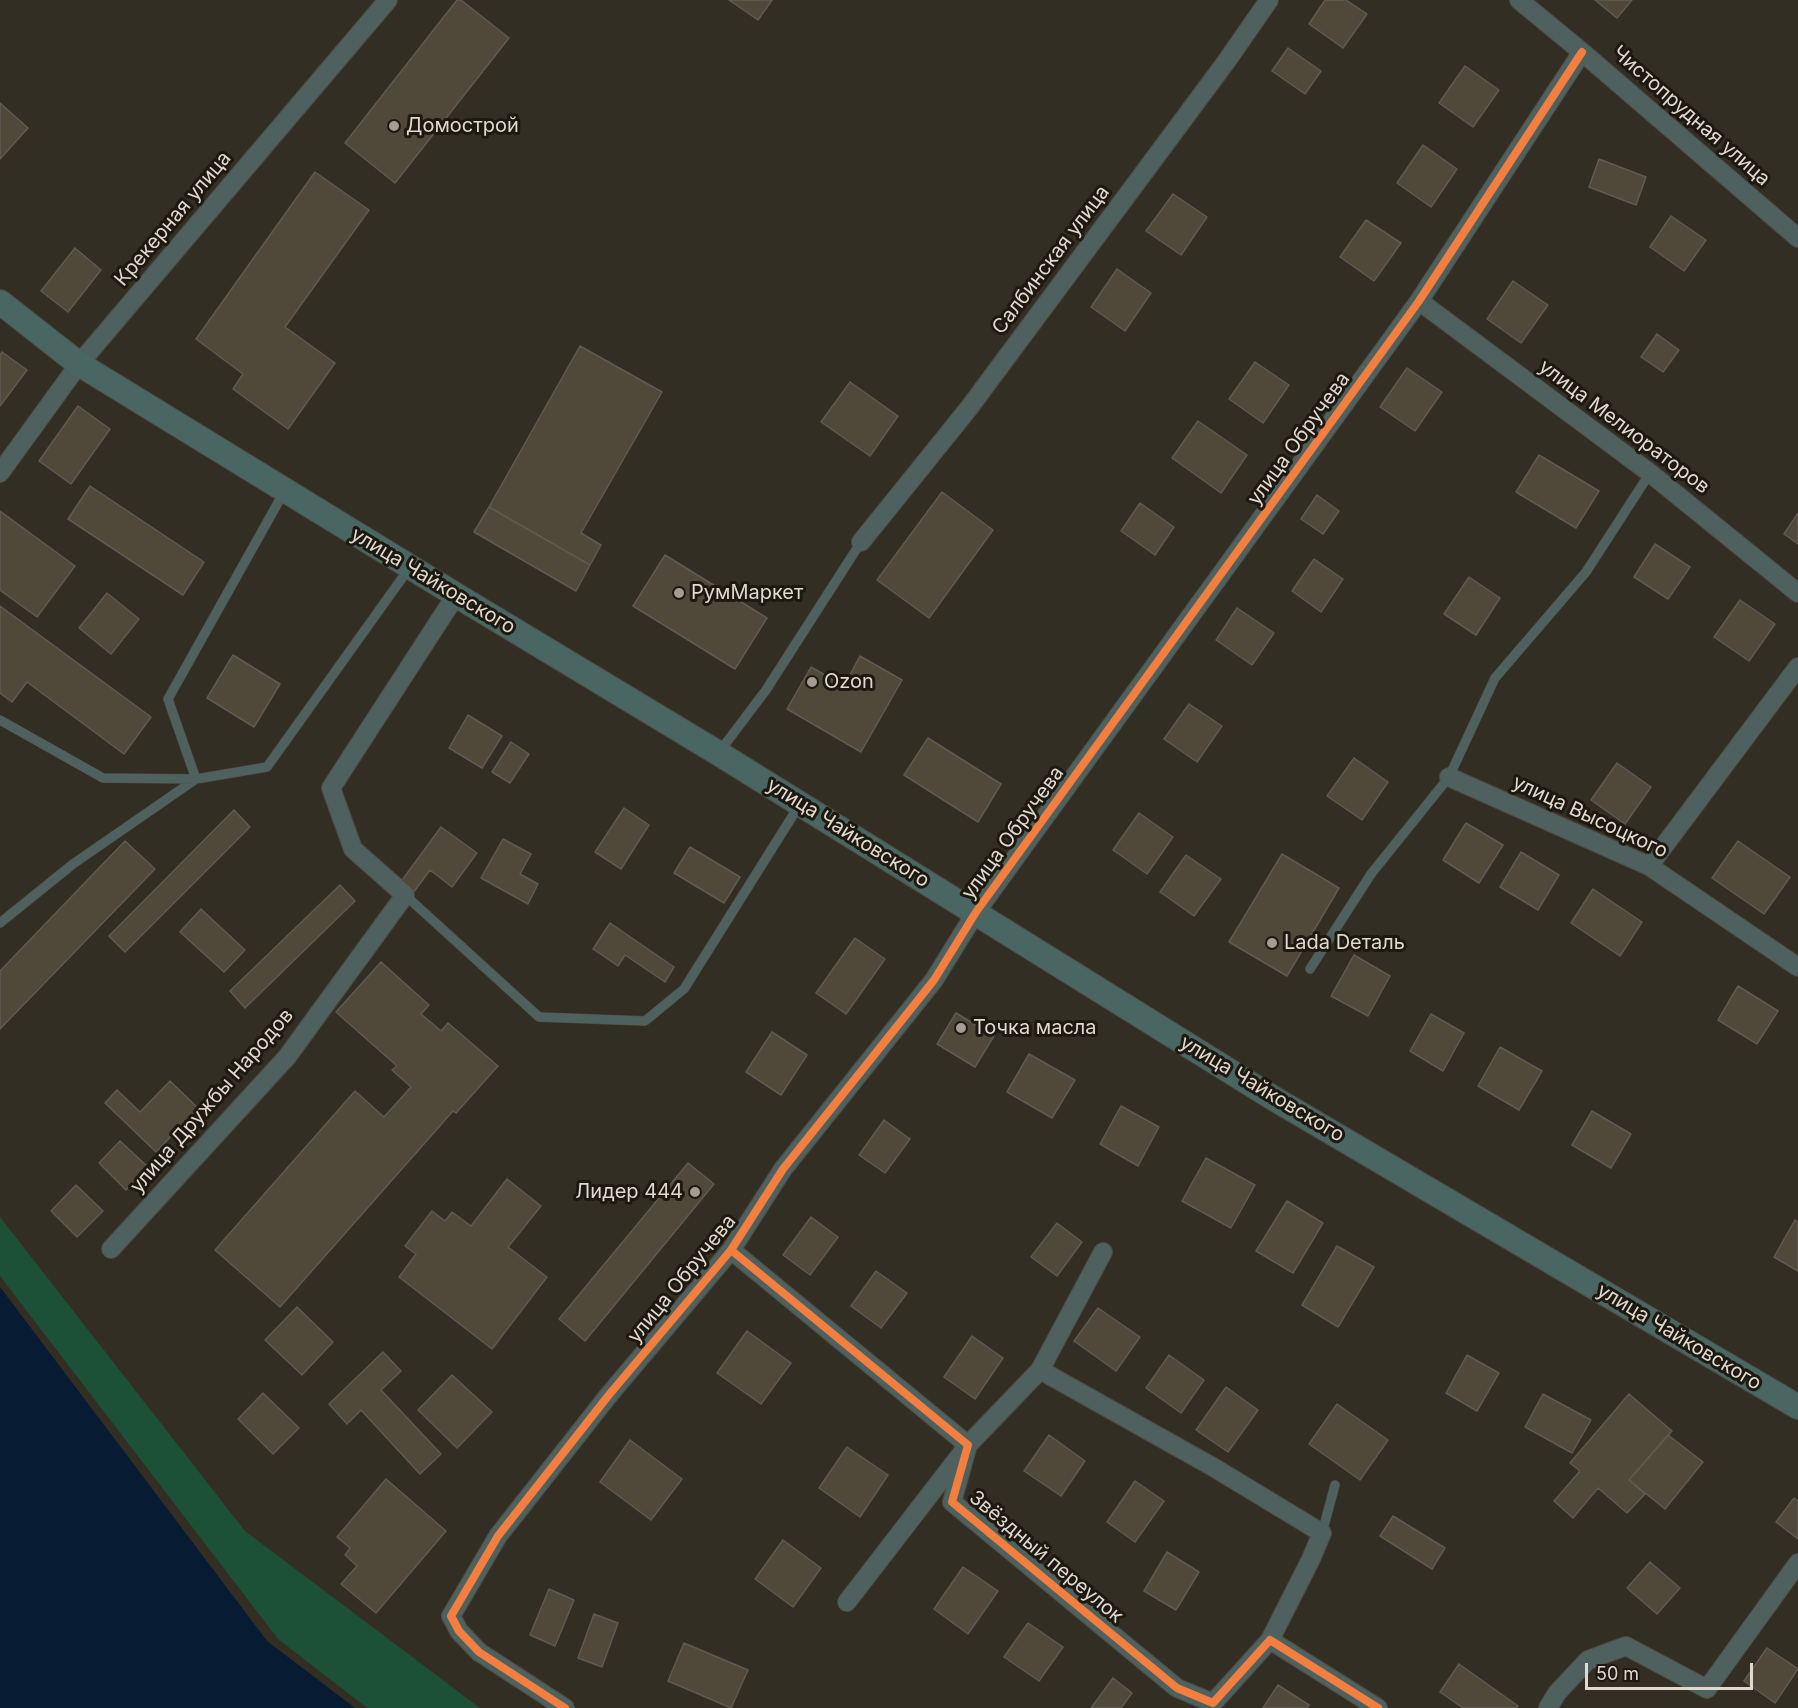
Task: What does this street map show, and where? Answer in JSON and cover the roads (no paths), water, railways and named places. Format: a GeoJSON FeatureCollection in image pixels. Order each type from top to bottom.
{"type":"FeatureCollection","features":[{"type":"Feature","properties":{"kind":"main road","name":"улица Чайковского"},"geometry":{"type":"LineString","coordinates":[[0,302],[79,364],[718,753],[1273,1098],[1798,1407]]}},
{"type":"Feature","properties":{"kind":"street","name":"Крекерная улица"},"geometry":{"type":"LineString","coordinates":[[0,473],[79,364],[388,0]]}},
{"type":"Feature","properties":{"kind":"street","name":"Салбинская улица"},"geometry":{"type":"LineString","coordinates":[[861,542],[969,408],[1226,62],[1269,0]]}},
{"type":"Feature","properties":{"kind":"street","name":"Чистопрудная улица"},"geometry":{"type":"LineString","coordinates":[[1519,0],[1798,238]]}},
{"type":"Feature","properties":{"kind":"street","name":"улица Обручева"},"geometry":{"type":"LineString","coordinates":[[565,1708],[479,1652],[459,1631],[451,1616],[498,1536],[608,1396],[731,1250],[783,1169],[934,980],[976,912],[1419,301],[1582,52]]}},
{"type":"Feature","properties":{"kind":"street","name":"улица Мелиораторов"},"geometry":{"type":"LineString","coordinates":[[1419,301],[1650,473],[1798,593]]}},
{"type":"Feature","properties":{"kind":"street"},"geometry":{"type":"LineString","coordinates":[[405,895],[353,849],[331,788],[456,595]]}},
{"type":"Feature","properties":{"kind":"street"},"geometry":{"type":"LineString","coordinates":[[1649,866],[1798,667]]}},
{"type":"Feature","properties":{"kind":"street","name":"улица Высоцкого"},"geometry":{"type":"LineString","coordinates":[[1449,777],[1649,866],[1798,967]]}},
{"type":"Feature","properties":{"kind":"street","name":"улица Дружбы Народов"},"geometry":{"type":"LineString","coordinates":[[111,1249],[287,1057],[405,895]]}},
{"type":"Feature","properties":{"kind":"street"},"geometry":{"type":"LineString","coordinates":[[731,1250],[968,1445]]}},
{"type":"Feature","properties":{"kind":"street","name":"Звёздный переулок"},"geometry":{"type":"LineString","coordinates":[[847,1602],[968,1445],[1040,1370],[1103,1252]]}},
{"type":"Feature","properties":{"kind":"street"},"geometry":{"type":"LineString","coordinates":[[1040,1370],[1213,1467],[1322,1533]]}},
{"type":"Feature","properties":{"kind":"street","name":"Звёздный переулок"},"geometry":{"type":"LineString","coordinates":[[968,1445],[952,1502],[1177,1688],[1213,1703],[1270,1640],[1322,1533]]}},
{"type":"Feature","properties":{"kind":"street"},"geometry":{"type":"LineString","coordinates":[[1548,1708],[1557,1693],[1588,1660],[1626,1646],[1707,1689],[1798,1563]]}},
{"type":"Feature","properties":{"kind":"street"},"geometry":{"type":"LineString","coordinates":[[1270,1640],[1378,1708]]}},
{"type":"Feature","properties":{"kind":"lane"},"geometry":{"type":"LineString","coordinates":[[1310,969],[1371,874],[1449,777],[1495,678],[1586,572],[1650,473]]}},
{"type":"Feature","properties":{"kind":"lane"},"geometry":{"type":"LineString","coordinates":[[196,779],[168,699],[285,490]]}},
{"type":"Feature","properties":{"kind":"lane"},"geometry":{"type":"LineString","coordinates":[[718,753],[766,690],[861,542]]}},
{"type":"Feature","properties":{"kind":"lane"},"geometry":{"type":"LineString","coordinates":[[0,720],[103,778],[196,779],[267,767],[410,567]]}},
{"type":"Feature","properties":{"kind":"lane"},"geometry":{"type":"LineString","coordinates":[[0,923],[73,864],[196,779]]}},
{"type":"Feature","properties":{"kind":"lane"},"geometry":{"type":"LineString","coordinates":[[405,895],[539,1017],[645,1021],[684,989],[800,804]]}},
{"type":"Feature","properties":{"kind":"lane"},"geometry":{"type":"LineString","coordinates":[[1322,1533],[1335,1485]]}},
{"type":"Feature","properties":{"kind":"water"},"geometry":{"type":"Polygon","coordinates":[[[0,1287],[267,1641],[355,1708],[0,1708],[0,1287]]]}},
{"type":"Feature","properties":{"kind":"place","name":"Домострой"},"geometry":{"type":"Point","coordinates":[394,126]}},
{"type":"Feature","properties":{"kind":"place","name":"РумМаркет"},"geometry":{"type":"Point","coordinates":[679,593]}},
{"type":"Feature","properties":{"kind":"place","name":"Ozon"},"geometry":{"type":"Point","coordinates":[812,682]}},
{"type":"Feature","properties":{"kind":"place","name":"Lada Dеталь"},"geometry":{"type":"Point","coordinates":[1272,943]}},
{"type":"Feature","properties":{"kind":"place","name":"Точка масла"},"geometry":{"type":"Point","coordinates":[961,1028]}},
{"type":"Feature","properties":{"kind":"place","name":"Лидер 444"},"geometry":{"type":"Point","coordinates":[695,1192]}}]}
